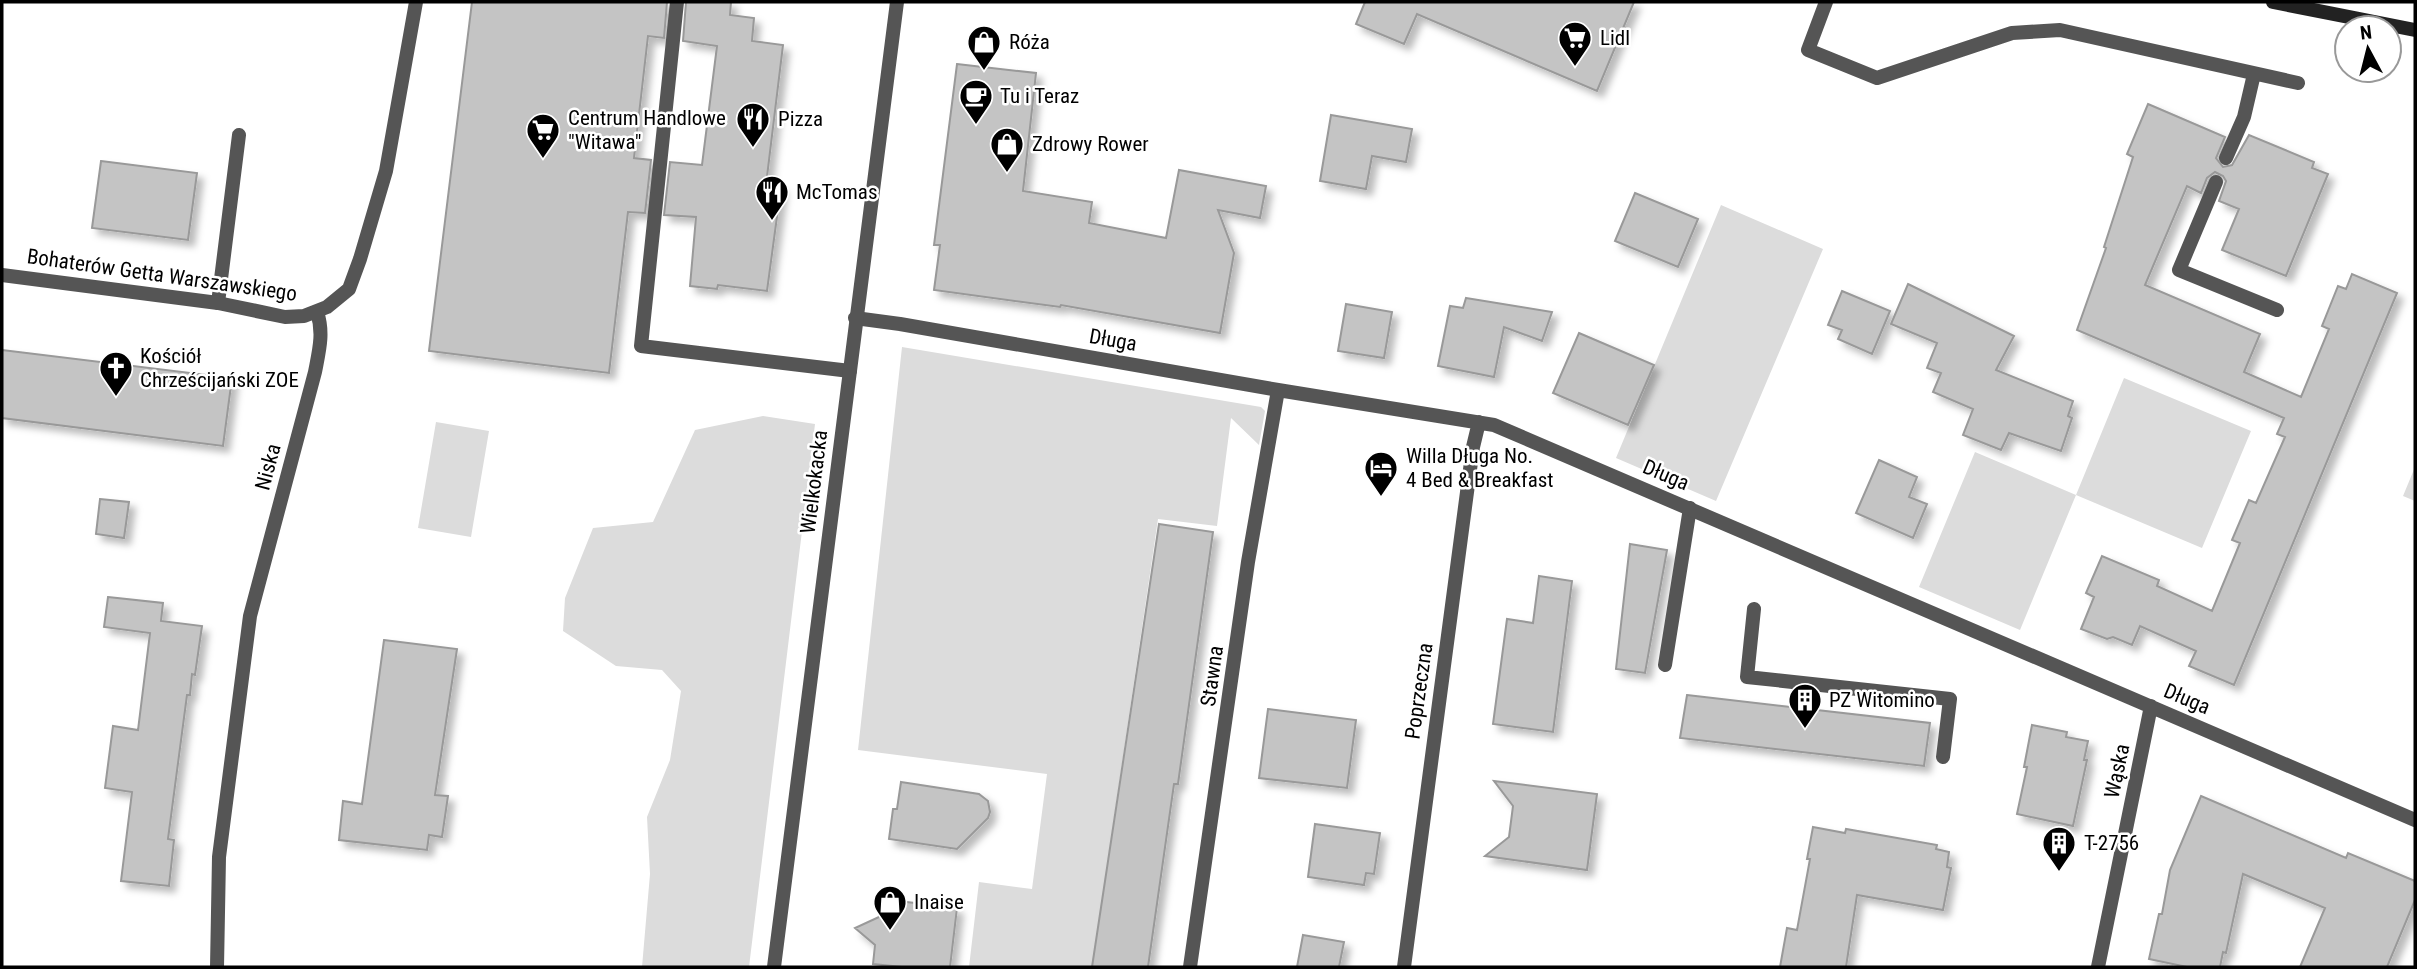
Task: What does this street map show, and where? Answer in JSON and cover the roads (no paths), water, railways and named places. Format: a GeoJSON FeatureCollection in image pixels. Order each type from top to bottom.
{"type":"FeatureCollection","features":[{"type":"Feature","properties":{"kind":"main road"},"geometry":{"type":"LineString","coordinates":[[2273,2],[2415,30]]}},
{"type":"Feature","properties":{"kind":"street"},"geometry":{"type":"LineString","coordinates":[[317,312],[349,289],[360,259],[386,170],[416,2]]}},
{"type":"Feature","properties":{"kind":"street"},"geometry":{"type":"LineString","coordinates":[[677,2],[641,346],[850,371]]}},
{"type":"Feature","properties":{"kind":"street","name":"Wielkokacka"},"geometry":{"type":"LineString","coordinates":[[774,967],[897,2]]}},
{"type":"Feature","properties":{"kind":"street"},"geometry":{"type":"LineString","coordinates":[[1826,2],[1808,50],[1877,78],[2012,33],[2060,30],[2298,83]]}},
{"type":"Feature","properties":{"kind":"street"},"geometry":{"type":"LineString","coordinates":[[2226,158],[2244,117],[2254,74]]}},
{"type":"Feature","properties":{"kind":"street"},"geometry":{"type":"LineString","coordinates":[[218,303],[239,135]]}},
{"type":"Feature","properties":{"kind":"street"},"geometry":{"type":"LineString","coordinates":[[2216,182],[2179,270],[2277,310]]}},
{"type":"Feature","properties":{"kind":"street","name":"Bohaterów Getta Warszawskiego"},"geometry":{"type":"LineString","coordinates":[[2,275],[218,303],[285,317],[317,312]]}},
{"type":"Feature","properties":{"kind":"street","name":"Niska"},"geometry":{"type":"LineString","coordinates":[[217,967],[219,858],[250,615],[315,372],[321,340],[321,324],[317,312]]}},
{"type":"Feature","properties":{"kind":"street","name":"Długa"},"geometry":{"type":"LineString","coordinates":[[855,318],[1494,425],[2415,820]]}},
{"type":"Feature","properties":{"kind":"street","name":"Stawna"},"geometry":{"type":"LineString","coordinates":[[1190,967],[1248,562],[1278,390]]}},
{"type":"Feature","properties":{"kind":"street","name":"Poprzeczna"},"geometry":{"type":"LineString","coordinates":[[1404,967],[1473,447],[1479,422]]}},
{"type":"Feature","properties":{"kind":"street"},"geometry":{"type":"LineString","coordinates":[[1665,665],[1690,508]]}},
{"type":"Feature","properties":{"kind":"street"},"geometry":{"type":"LineString","coordinates":[[1754,609],[1747,677],[1950,699],[1943,757]]}},
{"type":"Feature","properties":{"kind":"street","name":"Wąska"},"geometry":{"type":"LineString","coordinates":[[2098,967],[2151,706]]}},
{"type":"Feature","properties":{"kind":"place","name":"Lidl"},"geometry":{"type":"Point","coordinates":[1575,68]}},
{"type":"Feature","properties":{"kind":"place","name":"Róża"},"geometry":{"type":"Point","coordinates":[984,72]}},
{"type":"Feature","properties":{"kind":"place","name":"Tu i Teraz"},"geometry":{"type":"Point","coordinates":[976,126]}},
{"type":"Feature","properties":{"kind":"place","name":"Pizza"},"geometry":{"type":"Point","coordinates":[753,149]}},
{"type":"Feature","properties":{"kind":"place","name":"Centrum Handlowe \"Witawa\""},"geometry":{"type":"Point","coordinates":[543,160]}},
{"type":"Feature","properties":{"kind":"place","name":"Zdrowy Rower"},"geometry":{"type":"Point","coordinates":[1007,174]}},
{"type":"Feature","properties":{"kind":"place","name":"McTomas"},"geometry":{"type":"Point","coordinates":[772,222]}},
{"type":"Feature","properties":{"kind":"place","name":"Kościół Chrześcijański ZOE"},"geometry":{"type":"Point","coordinates":[116,398]}},
{"type":"Feature","properties":{"kind":"place","name":"Willa Długa No. 4 Bed & Breakfast"},"geometry":{"type":"Point","coordinates":[1381,498]}},
{"type":"Feature","properties":{"kind":"place","name":"PZ Witomino"},"geometry":{"type":"Point","coordinates":[1805,730]}},
{"type":"Feature","properties":{"kind":"place","name":"T-2756"},"geometry":{"type":"Point","coordinates":[2059,873]}},
{"type":"Feature","properties":{"kind":"place","name":"Inaise"},"geometry":{"type":"Point","coordinates":[890,932]}}]}
